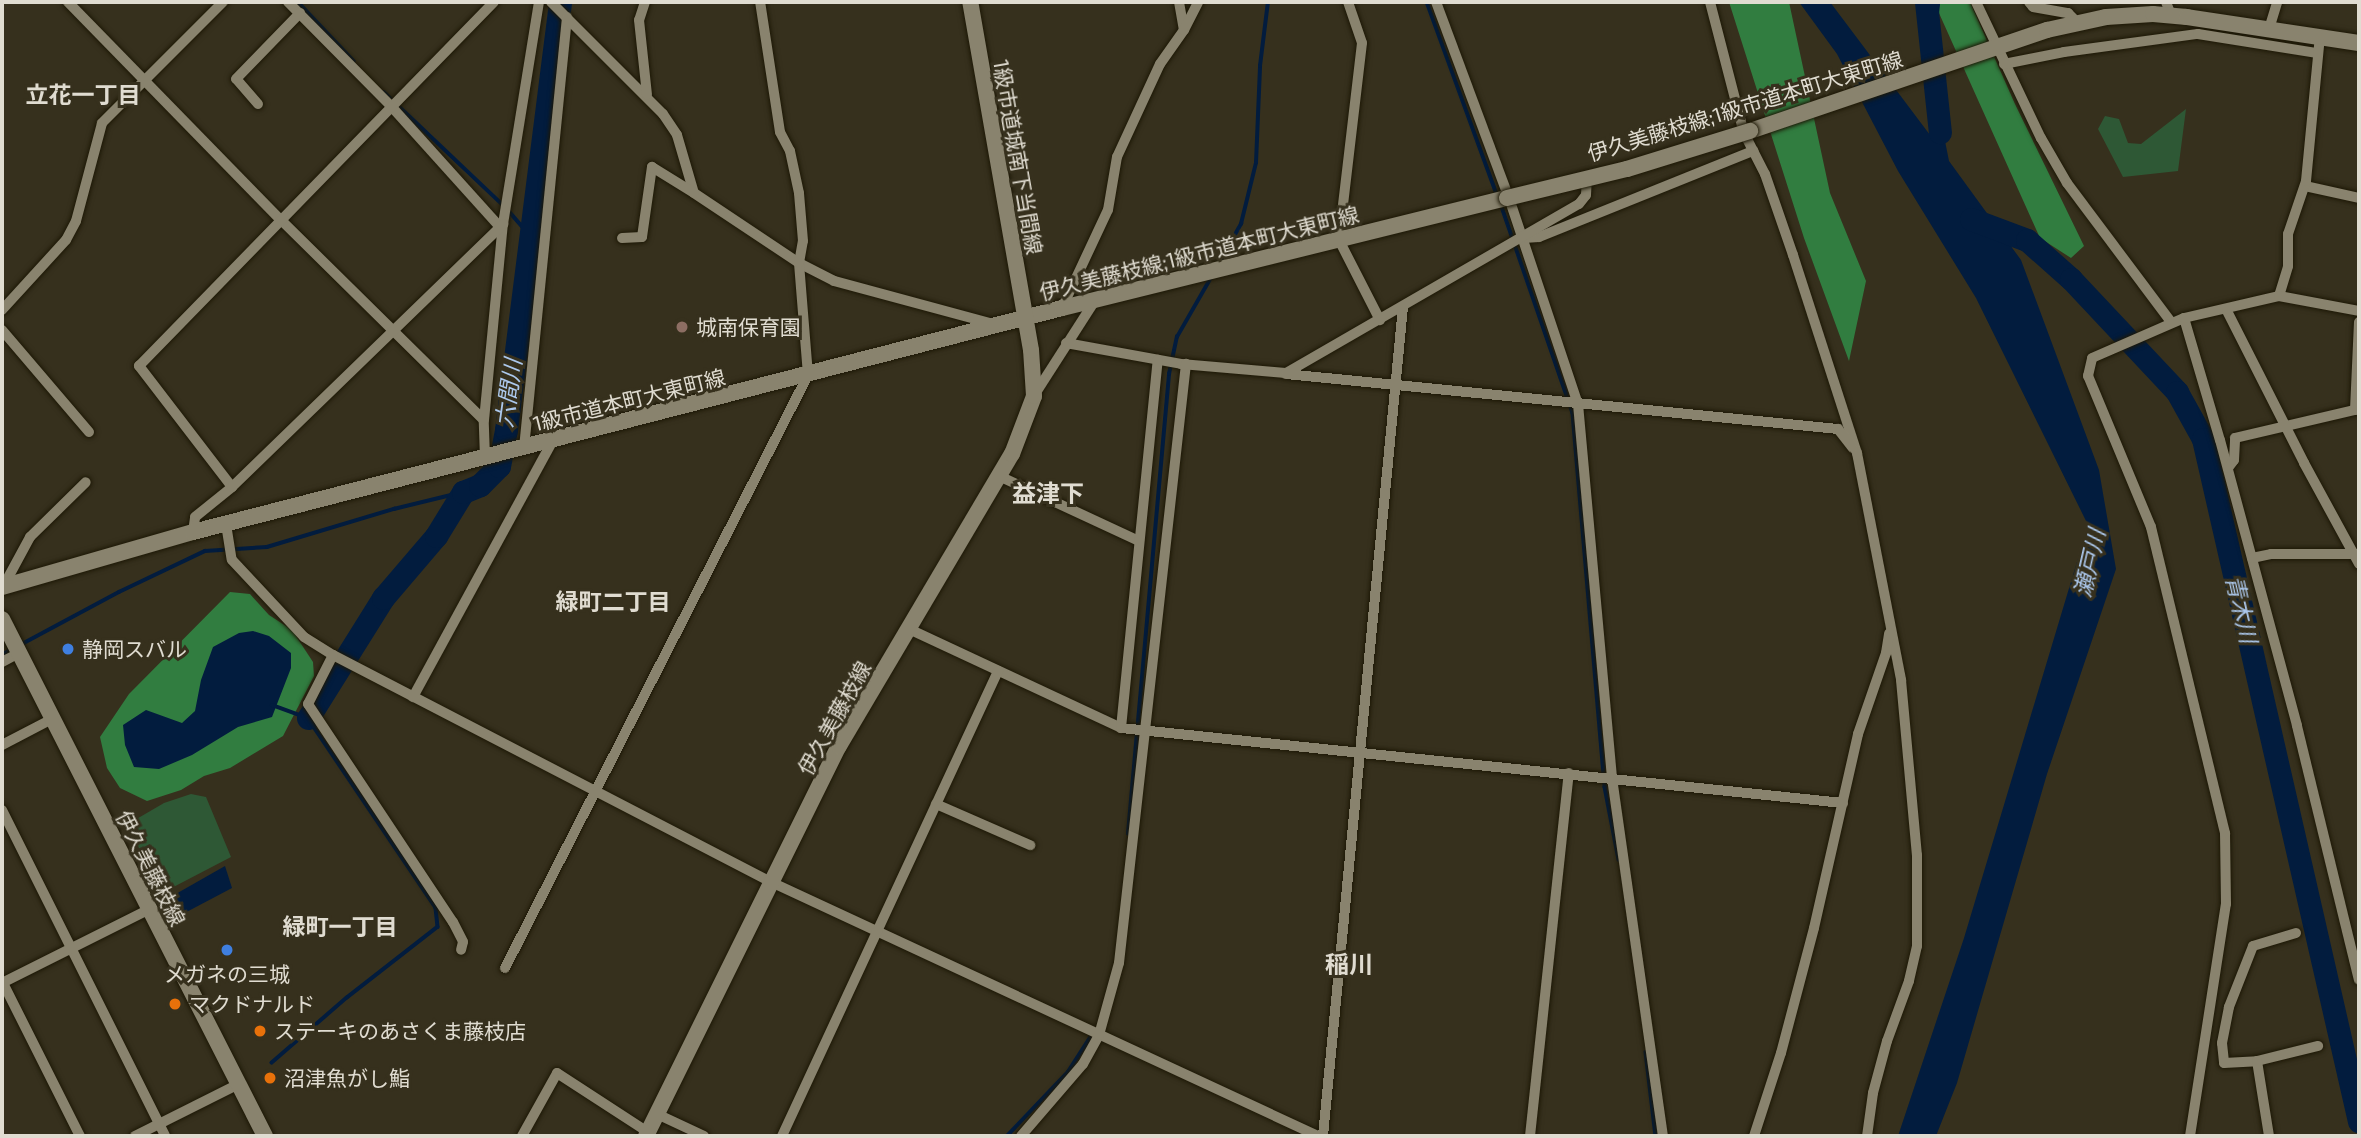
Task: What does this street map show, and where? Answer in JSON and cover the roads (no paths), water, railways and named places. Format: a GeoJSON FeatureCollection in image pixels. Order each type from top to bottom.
{"type":"FeatureCollection","features":[{"type":"Feature","properties":{"kind":"main road","name":"1級市道城南下当間線"},"geometry":{"type":"LineString","coordinates":[[970,2],[1024,319]]}},
{"type":"Feature","properties":{"kind":"main road","name":"伊久美藤枝線;1級市道本町大東町線"},"geometry":{"type":"LineString","coordinates":[[1024,319],[1587,178],[1744,133],[2077,22],[2153,14],[2168,8],[2269,29],[2359,43]]}},
{"type":"Feature","properties":{"kind":"main road","name":"1級市道本町大東町線"},"geometry":{"type":"LineString","coordinates":[[2,587],[193,532],[1024,319]]}},
{"type":"Feature","properties":{"kind":"main road","name":"伊久美藤枝線"},"geometry":{"type":"LineString","coordinates":[[647,1134],[839,746],[1012,454],[1034,396],[1031,350],[1024,319]]}},
{"type":"Feature","properties":{"kind":"main road","name":"伊久美藤枝線"},"geometry":{"type":"LineString","coordinates":[[6,631],[265,1136]]}},
{"type":"Feature","properties":{"kind":"street"},"geometry":{"type":"LineString","coordinates":[[68,2],[280,219],[484,420]]}},
{"type":"Feature","properties":{"kind":"street"},"geometry":{"type":"LineString","coordinates":[[2,310],[66,240],[76,221],[103,123],[223,2]]}},
{"type":"Feature","properties":{"kind":"street"},"geometry":{"type":"LineString","coordinates":[[288,2],[391,106],[501,226]]}},
{"type":"Feature","properties":{"kind":"street"},"geometry":{"type":"LineString","coordinates":[[232,487],[139,366],[494,2]]}},
{"type":"Feature","properties":{"kind":"street"},"geometry":{"type":"LineString","coordinates":[[485,458],[484,420],[501,226],[539,2]]}},
{"type":"Feature","properties":{"kind":"street"},"geometry":{"type":"LineString","coordinates":[[551,2],[647,95],[677,135],[694,193]]}},
{"type":"Feature","properties":{"kind":"street"},"geometry":{"type":"LineString","coordinates":[[645,2],[639,20],[647,95]]}},
{"type":"Feature","properties":{"kind":"street"},"geometry":{"type":"LineString","coordinates":[[505,968],[808,375],[799,263],[803,241],[799,193],[790,152],[780,132],[760,2]]}},
{"type":"Feature","properties":{"kind":"street"},"geometry":{"type":"LineString","coordinates":[[1180,2],[1184,30]]}},
{"type":"Feature","properties":{"kind":"street"},"geometry":{"type":"LineString","coordinates":[[1062,308],[1108,210],[1117,157],[1160,64],[1184,30],[1198,2]]}},
{"type":"Feature","properties":{"kind":"street"},"geometry":{"type":"LineString","coordinates":[[1348,2],[1362,43],[1339,240],[1380,320]]}},
{"type":"Feature","properties":{"kind":"street"},"geometry":{"type":"LineString","coordinates":[[1436,2],[1508,198],[1578,404],[1612,778],[1663,1136]]}},
{"type":"Feature","properties":{"kind":"street"},"geometry":{"type":"LineString","coordinates":[[1710,2],[1744,133],[1765,174],[1857,453],[1901,680],[1917,855],[1918,926],[1909,981],[1887,1041],[1873,1093],[1867,1136]]}},
{"type":"Feature","properties":{"kind":"street"},"geometry":{"type":"LineString","coordinates":[[1976,2],[1995,48],[2067,183],[2171,322]]}},
{"type":"Feature","properties":{"kind":"street"},"geometry":{"type":"LineString","coordinates":[[2029,2],[2033,6],[2068,13],[2077,22]]}},
{"type":"Feature","properties":{"kind":"street"},"geometry":{"type":"LineString","coordinates":[[2269,29],[2277,2]]}},
{"type":"Feature","properties":{"kind":"street"},"geometry":{"type":"LineString","coordinates":[[258,104],[236,79],[300,13]]}},
{"type":"Feature","properties":{"kind":"street"},"geometry":{"type":"LineString","coordinates":[[524,449],[567,17]]}},
{"type":"Feature","properties":{"kind":"street"},"geometry":{"type":"LineString","coordinates":[[2004,64],[2119,43],[2198,34],[2317,53]]}},
{"type":"Feature","properties":{"kind":"street"},"geometry":{"type":"LineString","coordinates":[[2279,296],[2288,266],[2288,234],[2305,186],[2319,36]]}},
{"type":"Feature","properties":{"kind":"street"},"geometry":{"type":"LineString","coordinates":[[1520,238],[1551,232],[1753,151]]}},
{"type":"Feature","properties":{"kind":"street"},"geometry":{"type":"LineString","coordinates":[[622,238],[642,237],[652,166],[799,263],[834,281],[999,326]]}},
{"type":"Feature","properties":{"kind":"street"},"geometry":{"type":"LineString","coordinates":[[1286,373],[1579,204],[1586,195],[1587,178]]}},
{"type":"Feature","properties":{"kind":"street"},"geometry":{"type":"LineString","coordinates":[[2305,186],[2359,198]]}},
{"type":"Feature","properties":{"kind":"street"},"geometry":{"type":"LineString","coordinates":[[193,532],[195,517],[232,487],[501,226]]}},
{"type":"Feature","properties":{"kind":"street"},"geometry":{"type":"LineString","coordinates":[[2190,1136],[2226,904],[2225,833],[2151,527],[2088,376],[2092,358],[2135,337],[2184,318],[2279,296],[2359,311]]}},
{"type":"Feature","properties":{"kind":"street"},"geometry":{"type":"LineString","coordinates":[[1034,396],[1094,302]]}},
{"type":"Feature","properties":{"kind":"street"},"geometry":{"type":"LineString","coordinates":[[226,524],[232,560],[304,637],[333,655],[771,882],[1321,1136],[1403,307]]}},
{"type":"Feature","properties":{"kind":"street"},"geometry":{"type":"LineString","coordinates":[[2226,309],[2285,426],[2357,557]]}},
{"type":"Feature","properties":{"kind":"street"},"geometry":{"type":"LineString","coordinates":[[2184,318],[2252,558],[2359,980]]}},
{"type":"Feature","properties":{"kind":"street"},"geometry":{"type":"LineString","coordinates":[[2228,468],[2234,460],[2235,438],[2357,409],[2359,322]]}},
{"type":"Feature","properties":{"kind":"street"},"geometry":{"type":"LineString","coordinates":[[2,330],[89,432]]}},
{"type":"Feature","properties":{"kind":"street"},"geometry":{"type":"LineString","coordinates":[[1066,343],[1183,364],[1838,429],[1857,453]]}},
{"type":"Feature","properties":{"kind":"street"},"geometry":{"type":"LineString","coordinates":[[1121,729],[1158,360]]}},
{"type":"Feature","properties":{"kind":"street"},"geometry":{"type":"LineString","coordinates":[[1021,1136],[1083,1064],[1099,1035],[1110,1002],[1125,927],[1143,731],[1183,364]]}},
{"type":"Feature","properties":{"kind":"street"},"geometry":{"type":"LineString","coordinates":[[413,697],[552,442]]}},
{"type":"Feature","properties":{"kind":"street"},"geometry":{"type":"LineString","coordinates":[[999,477],[1139,541]]}},
{"type":"Feature","properties":{"kind":"street"},"geometry":{"type":"LineString","coordinates":[[2,587],[30,537],[86,482]]}},
{"type":"Feature","properties":{"kind":"street"},"geometry":{"type":"LineString","coordinates":[[2252,558],[2271,554],[2357,557]]}},
{"type":"Feature","properties":{"kind":"street"},"geometry":{"type":"LineString","coordinates":[[1754,1136],[1781,1053],[1858,734],[1886,653],[1890,627]]}},
{"type":"Feature","properties":{"kind":"street"},"geometry":{"type":"LineString","coordinates":[[909,629],[1121,729],[1843,803]]}},
{"type":"Feature","properties":{"kind":"street"},"geometry":{"type":"LineString","coordinates":[[2,662],[19,652]]}},
{"type":"Feature","properties":{"kind":"street"},"geometry":{"type":"LineString","coordinates":[[333,655],[308,704],[453,922],[463,942],[461,950]]}},
{"type":"Feature","properties":{"kind":"street"},"geometry":{"type":"LineString","coordinates":[[782,1136],[998,671]]}},
{"type":"Feature","properties":{"kind":"street"},"geometry":{"type":"LineString","coordinates":[[2,745],[52,719]]}},
{"type":"Feature","properties":{"kind":"street"},"geometry":{"type":"LineString","coordinates":[[1530,1136],[1569,773]]}},
{"type":"Feature","properties":{"kind":"street"},"geometry":{"type":"LineString","coordinates":[[936,804],[1030,845]]}},
{"type":"Feature","properties":{"kind":"street"},"geometry":{"type":"LineString","coordinates":[[2,810],[165,1136]]}},
{"type":"Feature","properties":{"kind":"street"},"geometry":{"type":"LineString","coordinates":[[80,1136],[2,982],[148,910]]}},
{"type":"Feature","properties":{"kind":"street"},"geometry":{"type":"LineString","coordinates":[[2296,933],[2253,946],[2230,1007],[2222,1043],[2224,1063],[2257,1061],[2318,1046]]}},
{"type":"Feature","properties":{"kind":"street"},"geometry":{"type":"LineString","coordinates":[[2257,1061],[2269,1136]]}},
{"type":"Feature","properties":{"kind":"street"},"geometry":{"type":"LineString","coordinates":[[522,1136],[557,1073],[647,1134]]}},
{"type":"Feature","properties":{"kind":"street"},"geometry":{"type":"LineString","coordinates":[[135,1136],[239,1084]]}},
{"type":"Feature","properties":{"kind":"street"},"geometry":{"type":"LineString","coordinates":[[657,1114],[704,1136]]}},
{"type":"Feature","properties":{"kind":"water"},"geometry":{"type":"Polygon","coordinates":[[[1799,2],[1830,2],[1933,139],[1929,105],[1937,101],[1949,161],[2021,260],[2099,470],[2116,569],[2047,774],[1957,1083],[1936,1136],[1898,1136],[1964,938],[2088,525],[1976,298],[1898,171],[1837,54],[1799,2]]]}},
{"type":"Feature","properties":{"kind":"water"},"geometry":{"type":"Polygon","coordinates":[[[1921,2],[1940,2],[1933,63],[1927,66],[1921,2]]]}},
{"type":"Feature","properties":{"kind":"water"},"geometry":{"type":"Polygon","coordinates":[[[253,631],[269,636],[291,653],[291,668],[272,717],[238,727],[192,755],[159,769],[134,767],[125,745],[123,725],[146,710],[182,723],[195,711],[201,680],[213,647],[239,633],[253,631]]]}},
{"type":"Feature","properties":{"kind":"water"},"geometry":{"type":"Polygon","coordinates":[[[225,866],[232,888],[177,917],[167,899],[225,866]]]}},
{"type":"Feature","properties":{"kind":"waterway"},"geometry":{"type":"LineString","coordinates":[[298,2],[354,61]]}},
{"type":"Feature","properties":{"kind":"waterway","name":"六間川"},"geometry":{"type":"LineString","coordinates":[[308,718],[383,598],[436,536],[463,492],[480,485],[499,466],[506,430],[560,2]]}},
{"type":"Feature","properties":{"kind":"waterway"},"geometry":{"type":"LineString","coordinates":[[1219,263],[1241,224],[1256,163],[1260,66],[1268,2]]}},
{"type":"Feature","properties":{"kind":"waterway"},"geometry":{"type":"LineString","coordinates":[[1427,2],[1498,197]]}},
{"type":"Feature","properties":{"kind":"waterway","name":"瀬戸川"},"geometry":{"type":"LineString","coordinates":[[1926,2],[1940,132]]}},
{"type":"Feature","properties":{"kind":"waterway"},"geometry":{"type":"LineString","coordinates":[[384,92],[503,205]]}},
{"type":"Feature","properties":{"kind":"waterway"},"geometry":{"type":"LineString","coordinates":[[1501,204],[1573,413],[1605,787],[1619,860]]}},
{"type":"Feature","properties":{"kind":"waterway"},"geometry":{"type":"LineString","coordinates":[[508,210],[530,235]]}},
{"type":"Feature","properties":{"kind":"waterway","name":"青木川"},"geometry":{"type":"LineString","coordinates":[[1971,219],[2027,240],[2071,279],[2177,392],[2203,439],[2359,1121]]}},
{"type":"Feature","properties":{"kind":"waterway"},"geometry":{"type":"LineString","coordinates":[[1128,834],[1169,374],[1177,337],[1212,276]]}},
{"type":"Feature","properties":{"kind":"waterway"},"geometry":{"type":"LineString","coordinates":[[22,644],[119,592],[205,551],[267,547],[394,509],[463,492]]}},
{"type":"Feature","properties":{"kind":"waterway"},"geometry":{"type":"LineString","coordinates":[[2,655],[12,649]]}},
{"type":"Feature","properties":{"kind":"waterway"},"geometry":{"type":"LineString","coordinates":[[272,705],[308,718],[436,908],[438,927],[347,998],[272,1063]]}},
{"type":"Feature","properties":{"kind":"waterway"},"geometry":{"type":"LineString","coordinates":[[1007,1136],[1068,1072],[1093,1033]]}},
{"type":"Feature","properties":{"kind":"waterway"},"geometry":{"type":"LineString","coordinates":[[1646,1052],[1656,1136]]}},
{"type":"Feature","properties":{"kind":"place","name":"城南保育園"},"geometry":{"type":"Point","coordinates":[682,327]}},
{"type":"Feature","properties":{"kind":"place","name":"静岡スバル"},"geometry":{"type":"Point","coordinates":[68,649]}},
{"type":"Feature","properties":{"kind":"place","name":"メガネの三城"},"geometry":{"type":"Point","coordinates":[227,950]}},
{"type":"Feature","properties":{"kind":"place","name":"マクドナルド"},"geometry":{"type":"Point","coordinates":[175,1004]}},
{"type":"Feature","properties":{"kind":"place","name":"ステーキのあさくま藤枝店"},"geometry":{"type":"Point","coordinates":[260,1031]}},
{"type":"Feature","properties":{"kind":"place","name":"沼津魚がし鮨"},"geometry":{"type":"Point","coordinates":[270,1078]}},
{"type":"Feature","properties":{"kind":"district","name":"立花一丁目"},"geometry":{"type":"Point","coordinates":[83,94]}},
{"type":"Feature","properties":{"kind":"district","name":"益津下"},"geometry":{"type":"Point","coordinates":[1048,493]}},
{"type":"Feature","properties":{"kind":"district","name":"緑町二丁目"},"geometry":{"type":"Point","coordinates":[613,601]}},
{"type":"Feature","properties":{"kind":"district","name":"緑町一丁目"},"geometry":{"type":"Point","coordinates":[340,926]}},
{"type":"Feature","properties":{"kind":"district","name":"稲川"},"geometry":{"type":"Point","coordinates":[1349,964]}}]}
